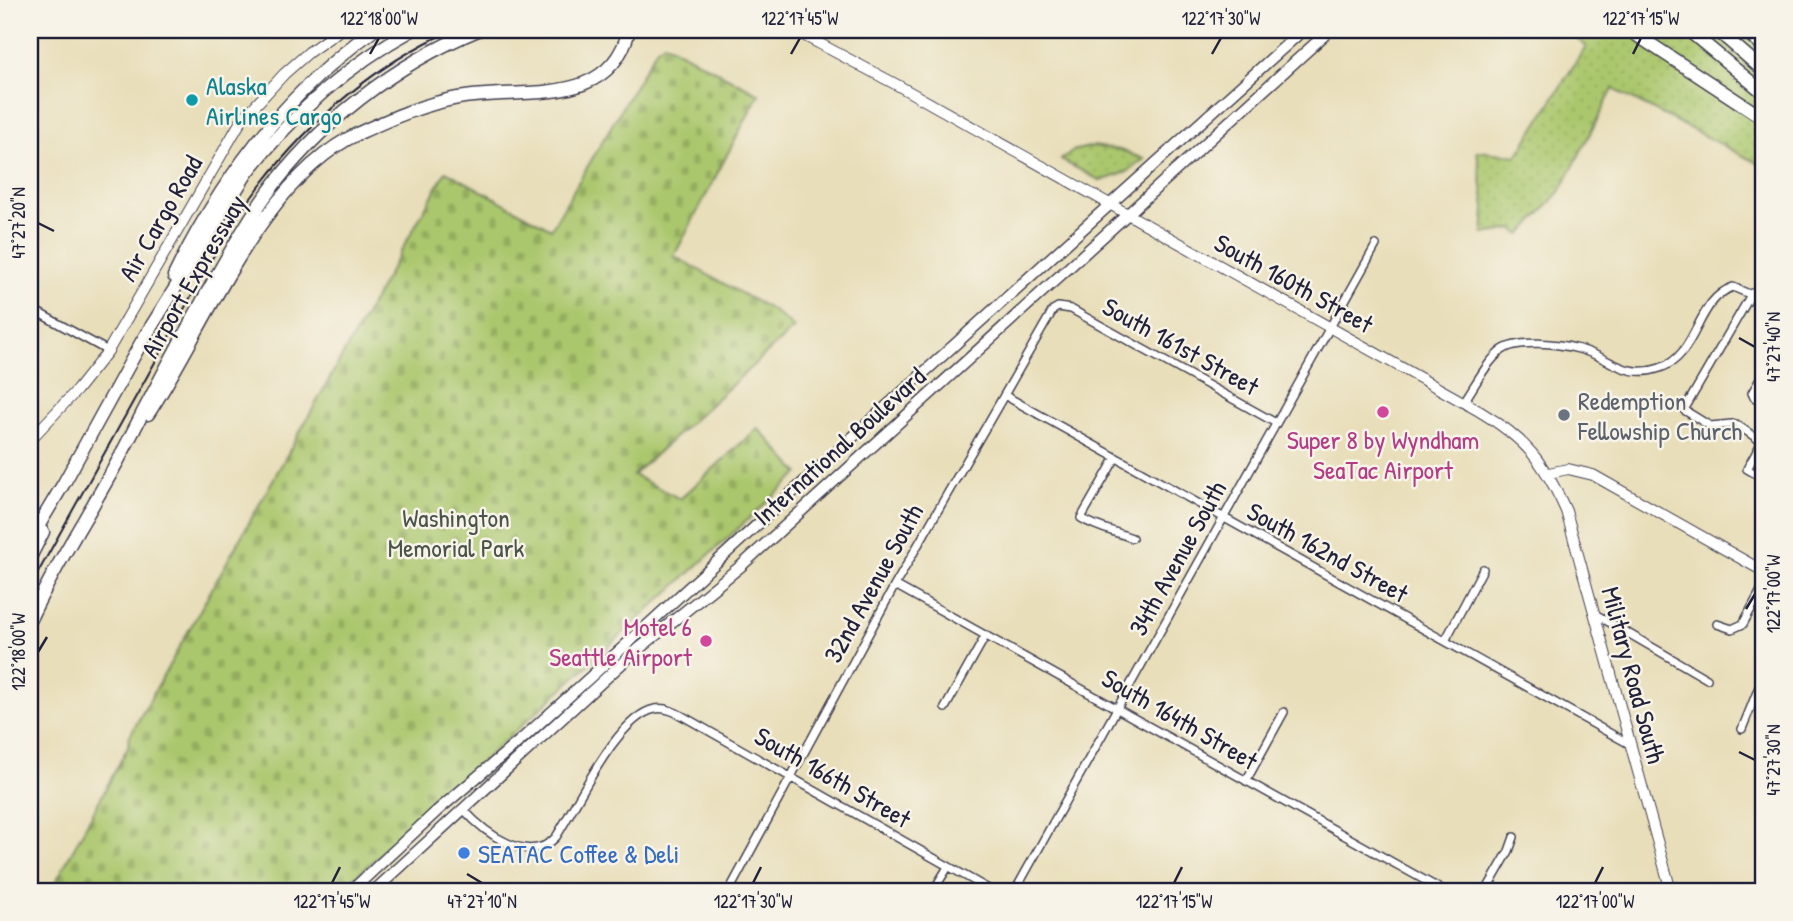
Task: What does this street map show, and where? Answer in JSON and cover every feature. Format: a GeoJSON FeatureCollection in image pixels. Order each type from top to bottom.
{"type":"FeatureCollection","features":[{"type":"Feature","properties":{"kind":"highway"},"geometry":{"type":"LineString","coordinates":[[141,343],[194,234],[223,186],[300,92],[341,54],[374,30]]}},
{"type":"Feature","properties":{"kind":"highway","name":"Airport Expressway"},"geometry":{"type":"LineString","coordinates":[[30,540],[141,343],[232,195],[265,149],[303,109],[346,72],[412,30]]}},
{"type":"Feature","properties":{"kind":"highway","name":"Airport Expressway"},"geometry":{"type":"LineString","coordinates":[[30,619],[119,458],[153,389],[241,232],[266,196],[290,166],[326,130],[379,86],[407,66],[478,30]]}},
{"type":"Feature","properties":{"kind":"highway"},"geometry":{"type":"LineString","coordinates":[[119,458],[162,394],[256,231],[284,194],[319,160],[355,135],[423,106],[459,97],[555,90],[593,82],[613,64],[622,50],[629,30]]}},
{"type":"Feature","properties":{"kind":"highway"},"geometry":{"type":"LineString","coordinates":[[1629,30],[1763,118]]}},
{"type":"Feature","properties":{"kind":"highway"},"geometry":{"type":"LineString","coordinates":[[1688,30],[1763,92]]}},
{"type":"Feature","properties":{"kind":"highway"},"geometry":{"type":"LineString","coordinates":[[1717,30],[1763,70]]}},
{"type":"Feature","properties":{"kind":"highway"},"geometry":{"type":"LineString","coordinates":[[1745,30],[1763,47]]}},
{"type":"Feature","properties":{"kind":"highway"},"geometry":{"type":"LineString","coordinates":[[30,556],[51,519],[64,483]]}},
{"type":"Feature","properties":{"kind":"main road","name":"Air Cargo Road"},"geometry":{"type":"LineString","coordinates":[[30,440],[77,390],[107,351],[241,121],[284,74],[309,52],[341,30]]}},
{"type":"Feature","properties":{"kind":"main road","name":"South 160th Street"},"geometry":{"type":"LineString","coordinates":[[794,30],[1112,204],[1463,402],[1518,438],[1549,473]]}},
{"type":"Feature","properties":{"kind":"main road","name":"International Boulevard"},"geometry":{"type":"LineString","coordinates":[[351,891],[1303,30]]}},
{"type":"Feature","properties":{"kind":"main road","name":"International Boulevard"},"geometry":{"type":"LineString","coordinates":[[374,891],[628,658],[741,566],[1330,30]]}},
{"type":"Feature","properties":{"kind":"main road"},"geometry":{"type":"LineString","coordinates":[[1549,473],[1568,469],[1593,475],[1763,570]]}},
{"type":"Feature","properties":{"kind":"main road","name":"Military Road South"},"geometry":{"type":"LineString","coordinates":[[1549,473],[1566,512],[1671,891]]}},
{"type":"Feature","properties":{"kind":"main road"},"geometry":{"type":"LineString","coordinates":[[464,810],[466,798],[479,776]]}},
{"type":"Feature","properties":{"kind":"street","name":"34th Avenue South"},"geometry":{"type":"LineString","coordinates":[[1015,891],[1376,245]]}},
{"type":"Feature","properties":{"kind":"street"},"geometry":{"type":"LineString","coordinates":[[1463,402],[1490,363],[1501,351],[1517,343],[1578,348],[1627,370],[1650,371],[1676,359],[1686,348],[1718,294],[1733,287],[1763,300]]}},
{"type":"Feature","properties":{"kind":"street"},"geometry":{"type":"LineString","coordinates":[[1752,293],[1684,411],[1710,426],[1739,426],[1762,442],[1747,469],[1763,478]]}},
{"type":"Feature","properties":{"kind":"street","name":"32nd Avenue South"},"geometry":{"type":"LineString","coordinates":[[729,891],[895,585],[1048,315],[1058,307],[1065,306]]}},
{"type":"Feature","properties":{"kind":"street","name":"South 161st Street"},"geometry":{"type":"LineString","coordinates":[[1065,306],[1276,423]]}},
{"type":"Feature","properties":{"kind":"street"},"geometry":{"type":"LineString","coordinates":[[30,308],[107,351]]}},
{"type":"Feature","properties":{"kind":"street"},"geometry":{"type":"LineString","coordinates":[[1763,374],[1752,393],[1763,404]]}},
{"type":"Feature","properties":{"kind":"street","name":"South 162nd Street"},"geometry":{"type":"LineString","coordinates":[[1004,396],[1632,745]]}},
{"type":"Feature","properties":{"kind":"street"},"geometry":{"type":"LineString","coordinates":[[1115,459],[1081,518],[1095,527],[1113,530],[1132,538]]}},
{"type":"Feature","properties":{"kind":"street"},"geometry":{"type":"LineString","coordinates":[[1445,641],[1483,569]]}},
{"type":"Feature","properties":{"kind":"street","name":"South 164th Street"},"geometry":{"type":"LineString","coordinates":[[895,585],[1444,891]]}},
{"type":"Feature","properties":{"kind":"street"},"geometry":{"type":"LineString","coordinates":[[1717,624],[1738,628],[1763,587]]}},
{"type":"Feature","properties":{"kind":"street"},"geometry":{"type":"LineString","coordinates":[[1595,614],[1707,679]]}},
{"type":"Feature","properties":{"kind":"street"},"geometry":{"type":"LineString","coordinates":[[945,708],[986,635]]}},
{"type":"Feature","properties":{"kind":"street"},"geometry":{"type":"LineString","coordinates":[[1742,729],[1763,677]]}},
{"type":"Feature","properties":{"kind":"street","name":"South 166th Street"},"geometry":{"type":"LineString","coordinates":[[464,810],[482,826],[517,848],[536,849],[554,840],[612,745],[628,726],[649,711],[665,709],[678,713],[992,891]]}},
{"type":"Feature","properties":{"kind":"street"},"geometry":{"type":"LineString","coordinates":[[1245,781],[1284,712]]}},
{"type":"Feature","properties":{"kind":"street"},"geometry":{"type":"LineString","coordinates":[[1486,891],[1514,837]]}},
{"type":"Feature","properties":{"kind":"street"},"geometry":{"type":"LineString","coordinates":[[933,891],[948,867]]}},
{"type":"Feature","properties":{"kind":"green space"},"geometry":{"type":"Polygon","coordinates":[[[1565,30],[1763,30],[1763,166],[1613,89],[1560,192],[1521,235],[1514,229],[1483,234],[1485,208],[1477,151],[1517,156],[1586,46],[1565,30]]]}},
{"type":"Feature","properties":{"kind":"green space","name":"Washington Memorial Park"},"geometry":{"type":"Polygon","coordinates":[[[664,43],[759,94],[674,256],[775,312],[794,328],[633,475],[680,499],[758,428],[799,473],[340,891],[51,891],[128,747],[129,737],[446,171],[551,229],[657,48],[664,43]]]}},
{"type":"Feature","properties":{"kind":"green space"},"geometry":{"type":"Polygon","coordinates":[[[1093,146],[1120,150],[1144,159],[1127,172],[1101,181],[1061,160],[1072,151],[1093,146]]]}},
{"type":"Feature","properties":{"kind":"tram line"},"geometry":{"type":"LineString","coordinates":[[30,587],[206,268],[260,186],[301,139],[346,96],[397,60],[452,30]]}},
{"type":"Feature","properties":{"kind":"place","name":"Alaska Airlines Cargo"},"geometry":{"type":"Point","coordinates":[192,100]}},
{"type":"Feature","properties":{"kind":"place","name":"Super 8 by Wyndham SeaTac Airport"},"geometry":{"type":"Point","coordinates":[1383,412]}},
{"type":"Feature","properties":{"kind":"place","name":"Redemption Fellowship Church"},"geometry":{"type":"Point","coordinates":[1564,415]}},
{"type":"Feature","properties":{"kind":"place","name":"Motel 6 Seattle Airport"},"geometry":{"type":"Point","coordinates":[706,641]}},
{"type":"Feature","properties":{"kind":"place","name":"SEATAC Coffee & Deli"},"geometry":{"type":"Point","coordinates":[464,853]}}]}
